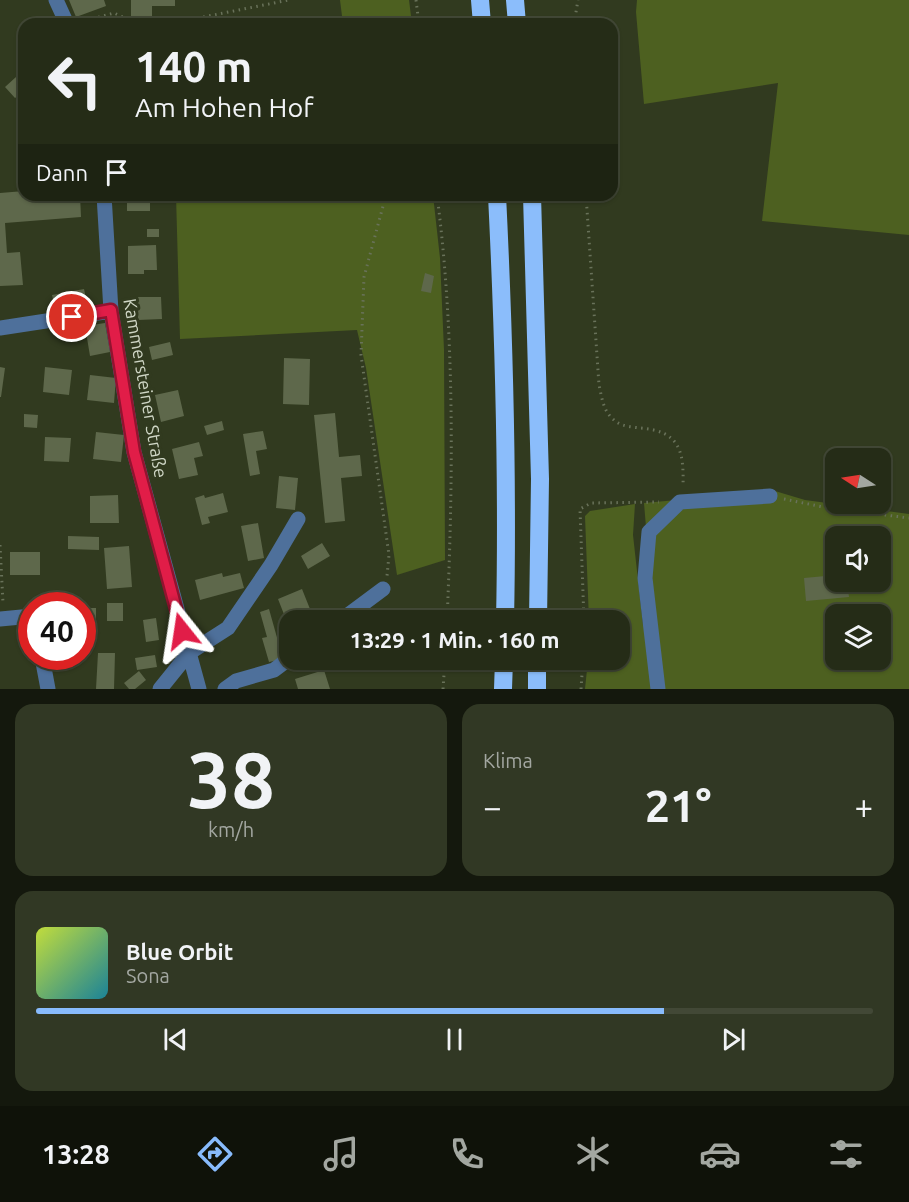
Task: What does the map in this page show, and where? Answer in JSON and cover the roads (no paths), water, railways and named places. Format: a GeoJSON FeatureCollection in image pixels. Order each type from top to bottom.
{"type":"FeatureCollection","features":[{"type":"Feature","properties":{"kind":"highway"},"geometry":{"type":"LineString","coordinates":[[480,0],[482,18]]}},
{"type":"Feature","properties":{"kind":"highway"},"geometry":{"type":"LineString","coordinates":[[515,0],[516,18]]}},
{"type":"Feature","properties":{"kind":"highway"},"geometry":{"type":"LineString","coordinates":[[497,201],[506,395],[505,610]]}},
{"type":"Feature","properties":{"kind":"highway"},"geometry":{"type":"LineString","coordinates":[[532,201],[539,445],[538,610]]}},
{"type":"Feature","properties":{"kind":"highway"},"geometry":{"type":"LineString","coordinates":[[503,689],[504,670]]}},
{"type":"Feature","properties":{"kind":"highway"},"geometry":{"type":"LineString","coordinates":[[537,670],[537,689]]}},
{"type":"Feature","properties":{"kind":"street"},"geometry":{"type":"LineString","coordinates":[[56,0],[64,18]]}},
{"type":"Feature","properties":{"kind":"street","name":"Kammersteiner Straße"},"geometry":{"type":"LineString","coordinates":[[104,201],[111,310],[134,452],[199,689]]}},
{"type":"Feature","properties":{"kind":"street"},"geometry":{"type":"LineString","coordinates":[[0,328],[111,310]]}},
{"type":"Feature","properties":{"kind":"street"},"geometry":{"type":"LineString","coordinates":[[658,689],[645,578],[649,532],[680,502],[770,496]]}},
{"type":"Feature","properties":{"kind":"street"},"geometry":{"type":"LineString","coordinates":[[160,689],[189,653],[228,628],[271,565],[298,519]]}},
{"type":"Feature","properties":{"kind":"street"},"geometry":{"type":"LineString","coordinates":[[355,610],[384,589]]}},
{"type":"Feature","properties":{"kind":"street"},"geometry":{"type":"LineString","coordinates":[[2,619],[18,617]]}},
{"type":"Feature","properties":{"kind":"street"},"geometry":{"type":"LineString","coordinates":[[225,689],[236,681],[274,670],[279,666]]}},
{"type":"Feature","properties":{"kind":"street"},"geometry":{"type":"LineString","coordinates":[[44,670],[48,689]]}}]}
